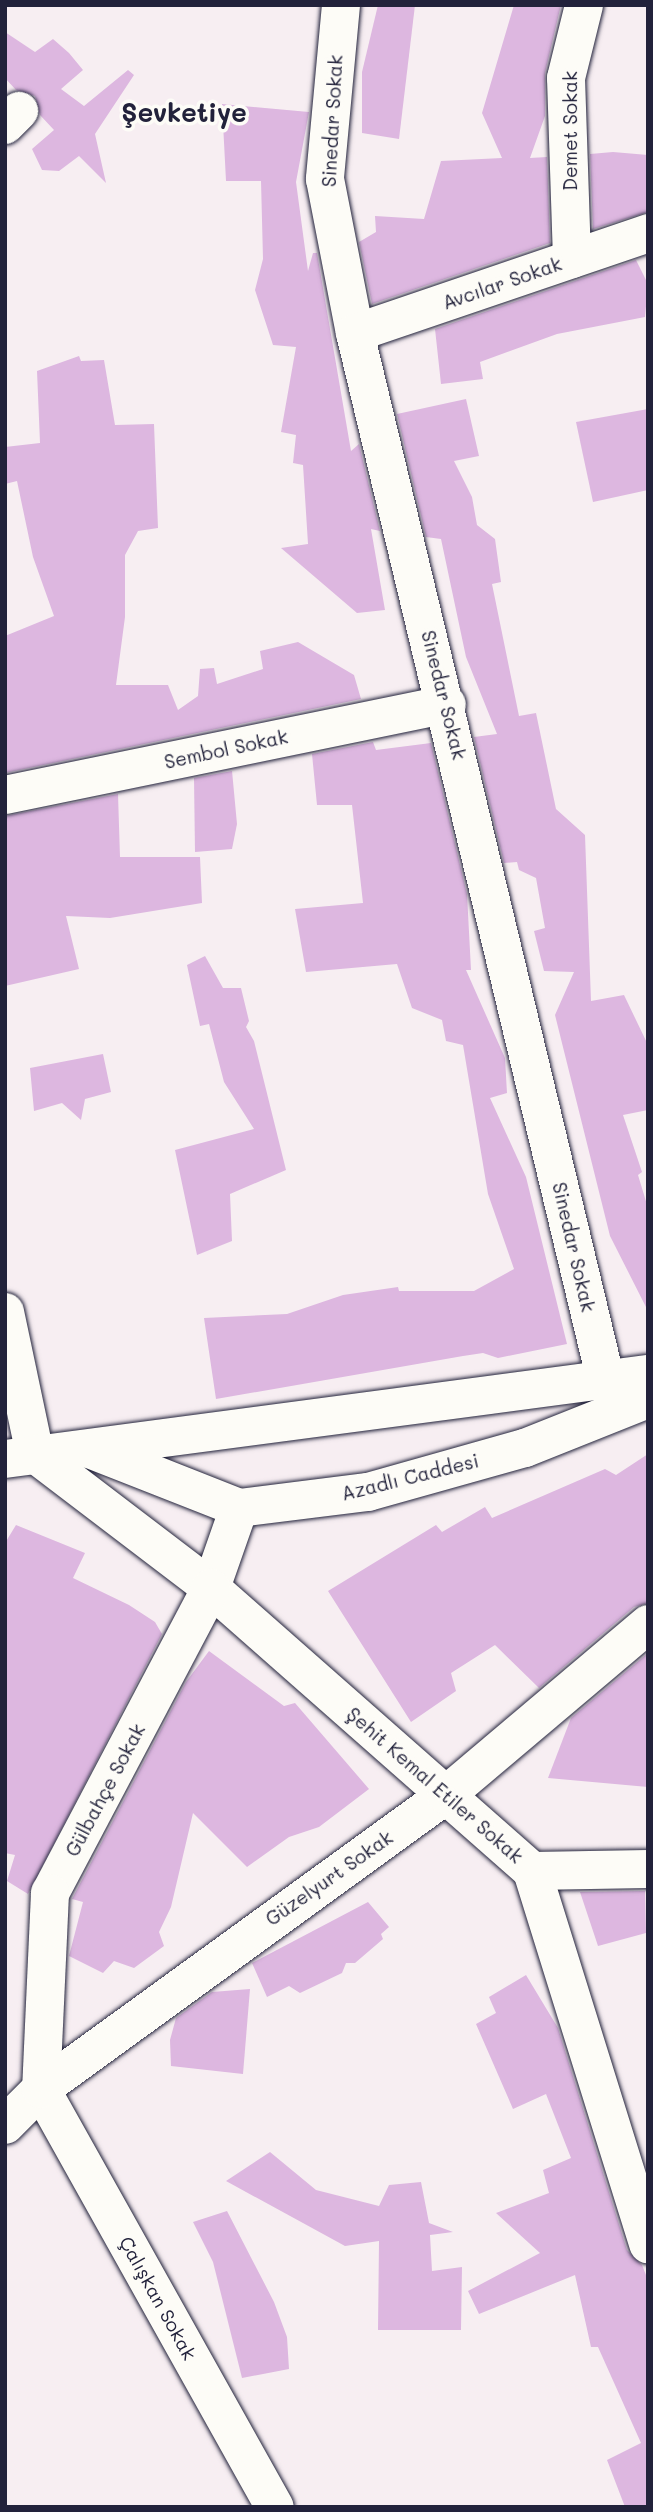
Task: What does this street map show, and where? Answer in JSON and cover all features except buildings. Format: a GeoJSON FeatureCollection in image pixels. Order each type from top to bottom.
{"type":"FeatureCollection","features":[{"type":"Feature","properties":{"kind":"street","name":"Sinedar Sokak"},"geometry":{"type":"LineString","coordinates":[[341,5],[325,179],[355,333],[447,704],[606,1381]]}},
{"type":"Feature","properties":{"kind":"street","name":"Demet Sokak"},"geometry":{"type":"LineString","coordinates":[[572,259],[566,78],[584,5]]}},
{"type":"Feature","properties":{"kind":"street","name":"Avcılar Sokak"},"geometry":{"type":"LineString","coordinates":[[355,333],[648,233]]}},
{"type":"Feature","properties":{"kind":"street","name":"Sembol Sokak"},"geometry":{"type":"LineString","coordinates":[[5,795],[447,704]]}},
{"type":"Feature","properties":{"kind":"street"},"geometry":{"type":"LineString","coordinates":[[5,1312],[20,1456]]}},
{"type":"Feature","properties":{"kind":"street","name":"Azadlı Caddesi"},"geometry":{"type":"LineString","coordinates":[[20,1456],[90,1449],[648,1374]]}},
{"type":"Feature","properties":{"kind":"street","name":"Azadlı Caddesi"},"geometry":{"type":"LineString","coordinates":[[90,1449],[239,1508],[368,1492],[525,1448],[648,1399]]}},
{"type":"Feature","properties":{"kind":"street","name":"Şehit Kemal Etiler Sokak"},"geometry":{"type":"LineString","coordinates":[[20,1456],[211,1588],[532,1871],[648,2244]]}},
{"type":"Feature","properties":{"kind":"street","name":"Gülbahçe Sokak"},"geometry":{"type":"LineString","coordinates":[[41,2090],[50,1893],[211,1588],[239,1508]]}},
{"type":"Feature","properties":{"kind":"street","name":"Güzelyurt Sokak"},"geometry":{"type":"LineString","coordinates":[[5,2125],[41,2090],[446,1795],[648,1624]]}},
{"type":"Feature","properties":{"kind":"street"},"geometry":{"type":"LineString","coordinates":[[532,1871],[648,1869]]}},
{"type":"Feature","properties":{"kind":"street","name":"Çalışkan Sokak"},"geometry":{"type":"LineString","coordinates":[[41,2090],[275,2507]]}},
{"type":"Feature","properties":{"kind":"district","name":"Şevketiye"},"geometry":{"type":"Point","coordinates":[184,113]}}]}
